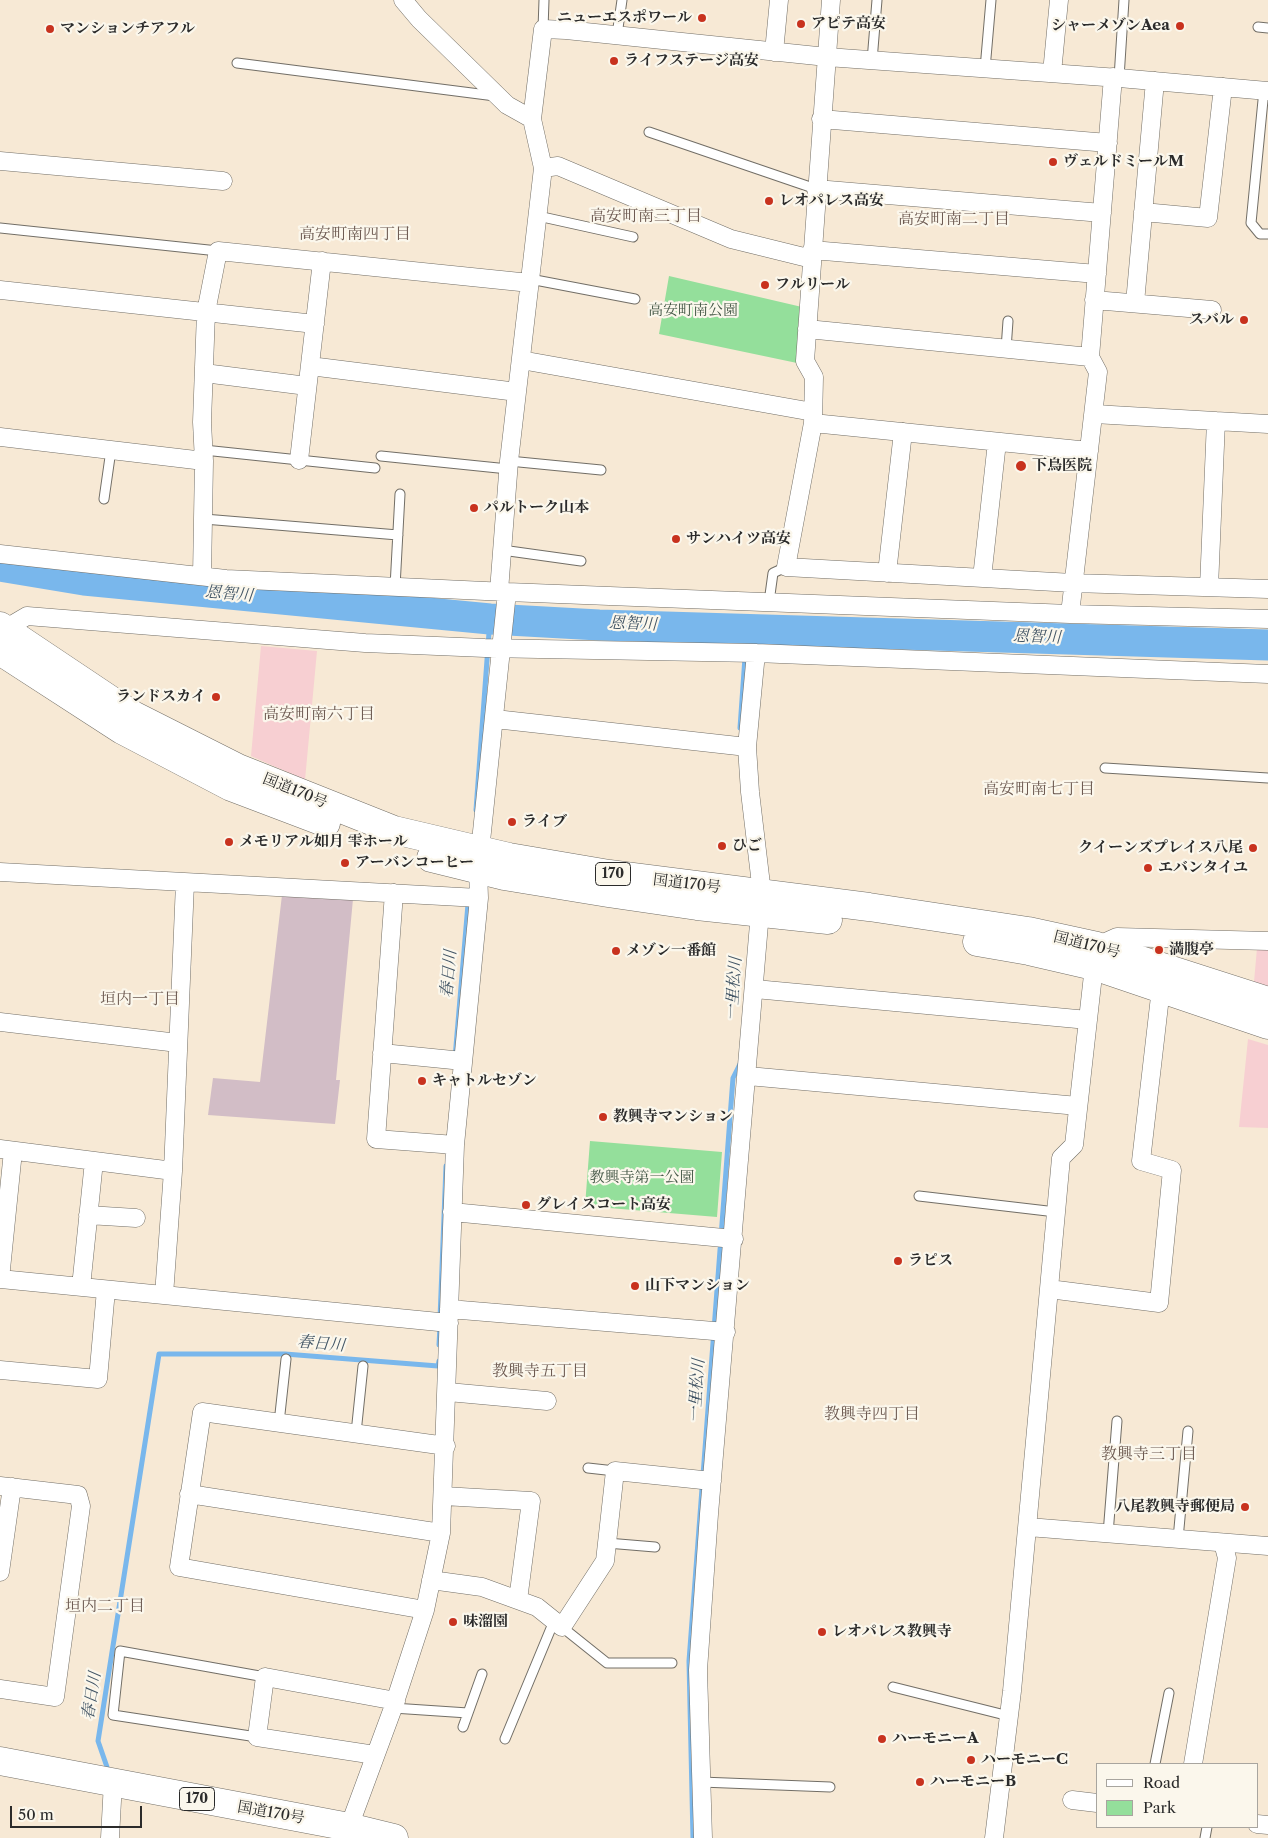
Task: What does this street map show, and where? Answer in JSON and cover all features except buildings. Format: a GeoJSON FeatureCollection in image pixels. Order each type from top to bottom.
{"type":"FeatureCollection","features":[{"type":"Feature","properties":{"kind":"highway","name":"国道170号"},"geometry":{"type":"LineString","coordinates":[[2,635],[122,730],[231,787],[388,847],[480,860],[507,876],[688,905],[762,903],[868,925],[1029,951],[1096,956],[1268,1001]]}},
{"type":"Feature","properties":{"kind":"highway","name":"国道170号"},"geometry":{"type":"LineString","coordinates":[[1096,956],[1161,988],[1268,1025]]}},
{"type":"Feature","properties":{"kind":"highway","name":"国道170号"},"geometry":{"type":"LineString","coordinates":[[0,1761],[394,1838]]}},
{"type":"Feature","properties":{"kind":"street"},"geometry":{"type":"LineString","coordinates":[[403,0],[419,20],[507,105],[532,119]]}},
{"type":"Feature","properties":{"kind":"street"},"geometry":{"type":"LineString","coordinates":[[774,52],[779,0]]}},
{"type":"Feature","properties":{"kind":"street"},"geometry":{"type":"LineString","coordinates":[[831,0],[805,361],[814,377],[813,417],[786,567],[1073,583],[1268,589]]}},
{"type":"Feature","properties":{"kind":"street"},"geometry":{"type":"LineString","coordinates":[[1052,73],[1059,0]]}},
{"type":"Feature","properties":{"kind":"street"},"geometry":{"type":"LineString","coordinates":[[356,1832],[375,1755],[395,1704],[425,1610],[441,1533],[448,1392],[444,1319],[455,1145],[479,898],[480,860],[495,718],[495,647],[503,592],[502,550],[508,465],[543,168],[532,119],[543,29],[617,35],[827,58],[1116,77],[1266,91]]}},
{"type":"Feature","properties":{"kind":"street"},"geometry":{"type":"LineString","coordinates":[[1070,614],[1098,372],[1090,357],[1108,144],[1116,77]]}},
{"type":"Feature","properties":{"kind":"street"},"geometry":{"type":"LineString","coordinates":[[1135,303],[1155,81]]}},
{"type":"Feature","properties":{"kind":"street"},"geometry":{"type":"LineString","coordinates":[[1143,212],[1208,218],[1223,87]]}},
{"type":"Feature","properties":{"kind":"street"},"geometry":{"type":"LineString","coordinates":[[821,119],[1108,144]]}},
{"type":"Feature","properties":{"kind":"street"},"geometry":{"type":"LineString","coordinates":[[0,161],[223,181]]}},
{"type":"Feature","properties":{"kind":"street"},"geometry":{"type":"LineString","coordinates":[[543,168],[558,166],[731,239],[812,254],[1097,274]]}},
{"type":"Feature","properties":{"kind":"street"},"geometry":{"type":"LineString","coordinates":[[816,190],[1102,213]]}},
{"type":"Feature","properties":{"kind":"street"},"geometry":{"type":"LineString","coordinates":[[202,576],[204,456],[202,422],[206,312],[218,251],[530,281]]}},
{"type":"Feature","properties":{"kind":"street"},"geometry":{"type":"LineString","coordinates":[[300,460],[322,262]]}},
{"type":"Feature","properties":{"kind":"street"},"geometry":{"type":"LineString","coordinates":[[0,290],[315,324]]}},
{"type":"Feature","properties":{"kind":"street"},"geometry":{"type":"LineString","coordinates":[[1094,300],[1212,310]]}},
{"type":"Feature","properties":{"kind":"street"},"geometry":{"type":"LineString","coordinates":[[807,329],[1090,357]]}},
{"type":"Feature","properties":{"kind":"street"},"geometry":{"type":"LineString","coordinates":[[521,360],[813,417],[903,432],[1089,451]]}},
{"type":"Feature","properties":{"kind":"street"},"geometry":{"type":"LineString","coordinates":[[310,366],[517,392]]}},
{"type":"Feature","properties":{"kind":"street"},"geometry":{"type":"LineString","coordinates":[[212,374],[307,386]]}},
{"type":"Feature","properties":{"kind":"street"},"geometry":{"type":"LineString","coordinates":[[1094,414],[1268,424]]}},
{"type":"Feature","properties":{"kind":"street"},"geometry":{"type":"LineString","coordinates":[[1210,587],[1216,421]]}},
{"type":"Feature","properties":{"kind":"street"},"geometry":{"type":"LineString","coordinates":[[888,573],[903,432]]}},
{"type":"Feature","properties":{"kind":"street"},"geometry":{"type":"LineString","coordinates":[[0,437],[111,450],[204,456]]}},
{"type":"Feature","properties":{"kind":"street"},"geometry":{"type":"LineString","coordinates":[[982,578],[997,442]]}},
{"type":"Feature","properties":{"kind":"street"},"geometry":{"type":"LineString","coordinates":[[0,554],[202,576],[503,592],[1070,614],[1268,619]]}},
{"type":"Feature","properties":{"kind":"street"},"geometry":{"type":"LineString","coordinates":[[2,635],[27,616],[365,643],[749,653],[1268,674]]}},
{"type":"Feature","properties":{"kind":"street"},"geometry":{"type":"LineString","coordinates":[[703,1838],[698,1670],[705,1480],[726,1238],[748,1076],[762,903],[750,792],[741,746],[749,653]]}},
{"type":"Feature","properties":{"kind":"street"},"geometry":{"type":"LineString","coordinates":[[495,718],[741,746]]}},
{"type":"Feature","properties":{"kind":"street"},"geometry":{"type":"LineString","coordinates":[[0,872],[479,898]]}},
{"type":"Feature","properties":{"kind":"street"},"geometry":{"type":"LineString","coordinates":[[164,1295],[173,1171],[185,883]]}},
{"type":"Feature","properties":{"kind":"street"},"geometry":{"type":"LineString","coordinates":[[394,893],[376,1139],[455,1145]]}},
{"type":"Feature","properties":{"kind":"street"},"geometry":{"type":"LineString","coordinates":[[994,1838],[1009,1716],[1028,1527],[1061,1158],[1074,1145],[1096,956],[1117,937],[1268,941]]}},
{"type":"Feature","properties":{"kind":"street"},"geometry":{"type":"LineString","coordinates":[[1049,1289],[1159,1303],[1172,1170],[1141,1161],[1161,988]]}},
{"type":"Feature","properties":{"kind":"street"},"geometry":{"type":"LineString","coordinates":[[755,989],[1088,1020]]}},
{"type":"Feature","properties":{"kind":"street"},"geometry":{"type":"LineString","coordinates":[[0,1022],[178,1043]]}},
{"type":"Feature","properties":{"kind":"street"},"geometry":{"type":"LineString","coordinates":[[382,1053],[463,1061]]}},
{"type":"Feature","properties":{"kind":"street"},"geometry":{"type":"LineString","coordinates":[[748,1076],[1078,1106]]}},
{"type":"Feature","properties":{"kind":"street"},"geometry":{"type":"LineString","coordinates":[[173,1171],[6,1150],[0,1279],[444,1319],[717,1331]]}},
{"type":"Feature","properties":{"kind":"street"},"geometry":{"type":"LineString","coordinates":[[81,1287],[94,1161]]}},
{"type":"Feature","properties":{"kind":"street"},"geometry":{"type":"LineString","coordinates":[[452,1212],[726,1238]]}},
{"type":"Feature","properties":{"kind":"street"},"geometry":{"type":"LineString","coordinates":[[88,1215],[136,1218]]}},
{"type":"Feature","properties":{"kind":"street"},"geometry":{"type":"LineString","coordinates":[[0,1370],[98,1379],[106,1290]]}},
{"type":"Feature","properties":{"kind":"street"},"geometry":{"type":"LineString","coordinates":[[448,1392],[547,1401]]}},
{"type":"Feature","properties":{"kind":"street"},"geometry":{"type":"LineString","coordinates":[[425,1610],[178,1567],[202,1412],[446,1446]]}},
{"type":"Feature","properties":{"kind":"street"},"geometry":{"type":"LineString","coordinates":[[431,1580],[482,1586],[537,1607],[558,1624],[604,1561],[615,1471],[705,1480]]}},
{"type":"Feature","properties":{"kind":"street"},"geometry":{"type":"LineString","coordinates":[[0,1572],[6,1486],[78,1495],[81,1506],[55,1697],[0,1689]]}},
{"type":"Feature","properties":{"kind":"street"},"geometry":{"type":"LineString","coordinates":[[190,1494],[441,1533]]}},
{"type":"Feature","properties":{"kind":"street"},"geometry":{"type":"LineString","coordinates":[[443,1496],[531,1501],[518,1600]]}},
{"type":"Feature","properties":{"kind":"street"},"geometry":{"type":"LineString","coordinates":[[1028,1527],[1268,1546]]}},
{"type":"Feature","properties":{"kind":"street"},"geometry":{"type":"LineString","coordinates":[[1193,1763],[1227,1558],[1223,1543]]}},
{"type":"Feature","properties":{"kind":"street"},"geometry":{"type":"LineString","coordinates":[[375,1755],[257,1737],[266,1677],[395,1704]]}},
{"type":"Feature","properties":{"kind":"street"},"geometry":{"type":"LineString","coordinates":[[110,1838],[113,1782]]}},
{"type":"Feature","properties":{"kind":"street"},"geometry":{"type":"LineString","coordinates":[[1072,1800],[1096,1803]]}},
{"type":"Feature","properties":{"kind":"lane"},"geometry":{"type":"LineString","coordinates":[[543,29],[544,0]]}},
{"type":"Feature","properties":{"kind":"lane"},"geometry":{"type":"LineString","coordinates":[[617,35],[622,0]]}},
{"type":"Feature","properties":{"kind":"lane"},"geometry":{"type":"LineString","coordinates":[[872,61],[877,0]]}},
{"type":"Feature","properties":{"kind":"lane"},"geometry":{"type":"LineString","coordinates":[[985,68],[991,0]]}},
{"type":"Feature","properties":{"kind":"lane"},"geometry":{"type":"LineString","coordinates":[[1116,77],[1124,0]]}},
{"type":"Feature","properties":{"kind":"lane"},"geometry":{"type":"LineString","coordinates":[[1258,27],[1268,28]]}},
{"type":"Feature","properties":{"kind":"lane"},"geometry":{"type":"LineString","coordinates":[[238,63],[498,96]]}},
{"type":"Feature","properties":{"kind":"lane"},"geometry":{"type":"LineString","coordinates":[[1266,91],[1251,223],[1260,234],[1268,234]]}},
{"type":"Feature","properties":{"kind":"lane"},"geometry":{"type":"LineString","coordinates":[[649,132],[816,190]]}},
{"type":"Feature","properties":{"kind":"lane"},"geometry":{"type":"LineString","coordinates":[[538,216],[633,238]]}},
{"type":"Feature","properties":{"kind":"lane"},"geometry":{"type":"LineString","coordinates":[[0,228],[218,251]]}},
{"type":"Feature","properties":{"kind":"lane"},"geometry":{"type":"LineString","coordinates":[[530,281],[636,299]]}},
{"type":"Feature","properties":{"kind":"lane"},"geometry":{"type":"LineString","coordinates":[[1006,349],[1008,321]]}},
{"type":"Feature","properties":{"kind":"lane"},"geometry":{"type":"LineString","coordinates":[[104,499],[111,450]]}},
{"type":"Feature","properties":{"kind":"lane"},"geometry":{"type":"LineString","coordinates":[[204,456],[300,460],[375,468]]}},
{"type":"Feature","properties":{"kind":"lane"},"geometry":{"type":"LineString","coordinates":[[381,456],[601,470]]}},
{"type":"Feature","properties":{"kind":"lane"},"geometry":{"type":"LineString","coordinates":[[395,586],[400,494]]}},
{"type":"Feature","properties":{"kind":"lane"},"geometry":{"type":"LineString","coordinates":[[204,519],[398,535]]}},
{"type":"Feature","properties":{"kind":"lane"},"geometry":{"type":"LineString","coordinates":[[502,550],[581,561]]}},
{"type":"Feature","properties":{"kind":"lane"},"geometry":{"type":"LineString","coordinates":[[769,602],[773,573],[786,567]]}},
{"type":"Feature","properties":{"kind":"lane"},"geometry":{"type":"LineString","coordinates":[[1105,768],[1268,778]]}},
{"type":"Feature","properties":{"kind":"lane"},"geometry":{"type":"LineString","coordinates":[[920,1196],[1056,1212]]}},
{"type":"Feature","properties":{"kind":"lane"},"geometry":{"type":"LineString","coordinates":[[279,1423],[286,1358]]}},
{"type":"Feature","properties":{"kind":"lane"},"geometry":{"type":"LineString","coordinates":[[356,1433],[363,1366]]}},
{"type":"Feature","properties":{"kind":"lane"},"geometry":{"type":"LineString","coordinates":[[1108,1534],[1117,1422]]}},
{"type":"Feature","properties":{"kind":"lane"},"geometry":{"type":"LineString","coordinates":[[1178,1539],[1188,1431]]}},
{"type":"Feature","properties":{"kind":"lane"},"geometry":{"type":"LineString","coordinates":[[588,1468],[615,1471]]}},
{"type":"Feature","properties":{"kind":"lane"},"geometry":{"type":"LineString","coordinates":[[607,1543],[655,1547]]}},
{"type":"Feature","properties":{"kind":"lane"},"geometry":{"type":"LineString","coordinates":[[505,1739],[558,1624],[607,1663],[672,1663]]}},
{"type":"Feature","properties":{"kind":"lane"},"geometry":{"type":"LineString","coordinates":[[257,1737],[113,1715],[120,1651],[266,1677]]}},
{"type":"Feature","properties":{"kind":"lane"},"geometry":{"type":"LineString","coordinates":[[463,1727],[482,1674]]}},
{"type":"Feature","properties":{"kind":"lane"},"geometry":{"type":"LineString","coordinates":[[893,1687],[1009,1716]]}},
{"type":"Feature","properties":{"kind":"lane"},"geometry":{"type":"LineString","coordinates":[[1155,1763],[1169,1693]]}},
{"type":"Feature","properties":{"kind":"lane"},"geometry":{"type":"LineString","coordinates":[[395,1704],[468,1713]]}},
{"type":"Feature","properties":{"kind":"lane"},"geometry":{"type":"LineString","coordinates":[[702,1782],[830,1787]]}},
{"type":"Feature","properties":{"kind":"shaded area"},"geometry":{"type":"Polygon","coordinates":[[[261,646],[317,651],[305,780],[251,756],[261,646]]]}},
{"type":"Feature","properties":{"kind":"shaded area"},"geometry":{"type":"Polygon","coordinates":[[[282,895],[353,899],[336,1080],[340,1080],[335,1124],[208,1115],[213,1078],[260,1082],[282,895]]]}},
{"type":"Feature","properties":{"kind":"shaded area"},"geometry":{"type":"Polygon","coordinates":[[[1257,948],[1268,948],[1268,987],[1254,982],[1257,948]]]}},
{"type":"Feature","properties":{"kind":"shaded area"},"geometry":{"type":"Polygon","coordinates":[[[1248,1039],[1268,1045],[1268,1128],[1239,1127],[1248,1039]]]}},
{"type":"Feature","properties":{"kind":"green space","name":"高安町南公園"},"geometry":{"type":"Polygon","coordinates":[[[669,276],[802,307],[797,363],[659,334],[669,276]]]}},
{"type":"Feature","properties":{"kind":"green space","name":"教興寺第一公園"},"geometry":{"type":"Polygon","coordinates":[[[590,1141],[722,1152],[717,1217],[585,1206],[590,1141]]]}},
{"type":"Feature","properties":{"kind":"waterway","name":"恩智川"},"geometry":{"type":"LineString","coordinates":[[0,566],[84,580],[490,619],[599,625],[1268,645]]}},
{"type":"Feature","properties":{"kind":"waterway","name":"春日川"},"geometry":{"type":"LineString","coordinates":[[476,810],[490,619]]}},
{"type":"Feature","properties":{"kind":"waterway","name":"一里松川"},"geometry":{"type":"LineString","coordinates":[[740,728],[747,629]]}},
{"type":"Feature","properties":{"kind":"waterway","name":"春日川"},"geometry":{"type":"LineString","coordinates":[[455,1058],[468,904]]}},
{"type":"Feature","properties":{"kind":"waterway","name":"一里松川"},"geometry":{"type":"LineString","coordinates":[[693,1838],[689,1661],[733,1078],[741,1062]]}},
{"type":"Feature","properties":{"kind":"waterway","name":"春日川"},"geometry":{"type":"LineString","coordinates":[[440,1318],[446,1166]]}},
{"type":"Feature","properties":{"kind":"waterway","name":"春日川"},"geometry":{"type":"LineString","coordinates":[[439,1345],[440,1326]]}},
{"type":"Feature","properties":{"kind":"waterway","name":"春日川"},"geometry":{"type":"LineString","coordinates":[[107,1767],[98,1741],[159,1354],[285,1354],[438,1366],[439,1361]]}},
{"type":"Feature","properties":{"kind":"place","name":"ニューエスポワール"},"geometry":{"type":"Point","coordinates":[702,18]}},
{"type":"Feature","properties":{"kind":"place","name":"アピテ高安"},"geometry":{"type":"Point","coordinates":[801,24]}},
{"type":"Feature","properties":{"kind":"place","name":"シャーメゾンAea"},"geometry":{"type":"Point","coordinates":[1180,26]}},
{"type":"Feature","properties":{"kind":"place","name":"マンションチアフル"},"geometry":{"type":"Point","coordinates":[50,29]}},
{"type":"Feature","properties":{"kind":"place","name":"ライフステージ高安"},"geometry":{"type":"Point","coordinates":[614,61]}},
{"type":"Feature","properties":{"kind":"place","name":"ヴェルドミールM"},"geometry":{"type":"Point","coordinates":[1053,162]}},
{"type":"Feature","properties":{"kind":"place","name":"レオパレス高安"},"geometry":{"type":"Point","coordinates":[769,201]}},
{"type":"Feature","properties":{"kind":"place","name":"フルリール"},"geometry":{"type":"Point","coordinates":[765,285]}},
{"type":"Feature","properties":{"kind":"place","name":"スバル"},"geometry":{"type":"Point","coordinates":[1244,320]}},
{"type":"Feature","properties":{"kind":"place","name":"下鳥医院"},"geometry":{"type":"Point","coordinates":[1021,466]}},
{"type":"Feature","properties":{"kind":"place","name":"パルトーク山本"},"geometry":{"type":"Point","coordinates":[474,508]}},
{"type":"Feature","properties":{"kind":"place","name":"サンハイツ高安"},"geometry":{"type":"Point","coordinates":[676,539]}},
{"type":"Feature","properties":{"kind":"place","name":"ランドスカイ"},"geometry":{"type":"Point","coordinates":[216,697]}},
{"type":"Feature","properties":{"kind":"place","name":"ライブ"},"geometry":{"type":"Point","coordinates":[512,822]}},
{"type":"Feature","properties":{"kind":"place","name":"メモリアル如月 雫ホール"},"geometry":{"type":"Point","coordinates":[229,842]}},
{"type":"Feature","properties":{"kind":"place","name":"ひご"},"geometry":{"type":"Point","coordinates":[722,846]}},
{"type":"Feature","properties":{"kind":"place","name":"クイーンズプレイス八尾"},"geometry":{"type":"Point","coordinates":[1253,848]}},
{"type":"Feature","properties":{"kind":"place","name":"アーバンコーヒー"},"geometry":{"type":"Point","coordinates":[345,863]}},
{"type":"Feature","properties":{"kind":"place","name":"エバンタイユ"},"geometry":{"type":"Point","coordinates":[1148,868]}},
{"type":"Feature","properties":{"kind":"place","name":"満腹亭"},"geometry":{"type":"Point","coordinates":[1159,950]}},
{"type":"Feature","properties":{"kind":"place","name":"メゾン一番館"},"geometry":{"type":"Point","coordinates":[616,951]}},
{"type":"Feature","properties":{"kind":"place","name":"キャトルセゾン"},"geometry":{"type":"Point","coordinates":[422,1081]}},
{"type":"Feature","properties":{"kind":"place","name":"教興寺マンション"},"geometry":{"type":"Point","coordinates":[603,1117]}},
{"type":"Feature","properties":{"kind":"place","name":"グレイスコート高安"},"geometry":{"type":"Point","coordinates":[526,1205]}},
{"type":"Feature","properties":{"kind":"place","name":"ラピス"},"geometry":{"type":"Point","coordinates":[898,1261]}},
{"type":"Feature","properties":{"kind":"place","name":"山下マンション"},"geometry":{"type":"Point","coordinates":[635,1286]}},
{"type":"Feature","properties":{"kind":"place","name":"八尾教興寺郵便局"},"geometry":{"type":"Point","coordinates":[1245,1507]}},
{"type":"Feature","properties":{"kind":"place","name":"味溜園"},"geometry":{"type":"Point","coordinates":[453,1622]}},
{"type":"Feature","properties":{"kind":"place","name":"レオパレス教興寺"},"geometry":{"type":"Point","coordinates":[822,1632]}},
{"type":"Feature","properties":{"kind":"place","name":"ハーモニーA"},"geometry":{"type":"Point","coordinates":[882,1739]}},
{"type":"Feature","properties":{"kind":"place","name":"ハーモニーC"},"geometry":{"type":"Point","coordinates":[971,1760]}},
{"type":"Feature","properties":{"kind":"place","name":"ハーモニーB"},"geometry":{"type":"Point","coordinates":[920,1782]}},
{"type":"Feature","properties":{"kind":"district","name":"高安町南三丁目"},"geometry":{"type":"Point","coordinates":[646,216]}},
{"type":"Feature","properties":{"kind":"district","name":"高安町南二丁目"},"geometry":{"type":"Point","coordinates":[954,219]}},
{"type":"Feature","properties":{"kind":"district","name":"高安町南四丁目"},"geometry":{"type":"Point","coordinates":[355,234]}},
{"type":"Feature","properties":{"kind":"district","name":"高安町南六丁目"},"geometry":{"type":"Point","coordinates":[319,714]}},
{"type":"Feature","properties":{"kind":"district","name":"高安町南七丁目"},"geometry":{"type":"Point","coordinates":[1039,789]}},
{"type":"Feature","properties":{"kind":"district","name":"垣内一丁目"},"geometry":{"type":"Point","coordinates":[140,999]}},
{"type":"Feature","properties":{"kind":"district","name":"教興寺五丁目"},"geometry":{"type":"Point","coordinates":[540,1371]}},
{"type":"Feature","properties":{"kind":"district","name":"教興寺四丁目"},"geometry":{"type":"Point","coordinates":[872,1414]}},
{"type":"Feature","properties":{"kind":"district","name":"教興寺三丁目"},"geometry":{"type":"Point","coordinates":[1149,1454]}},
{"type":"Feature","properties":{"kind":"district","name":"垣内二丁目"},"geometry":{"type":"Point","coordinates":[105,1606]}}]}
